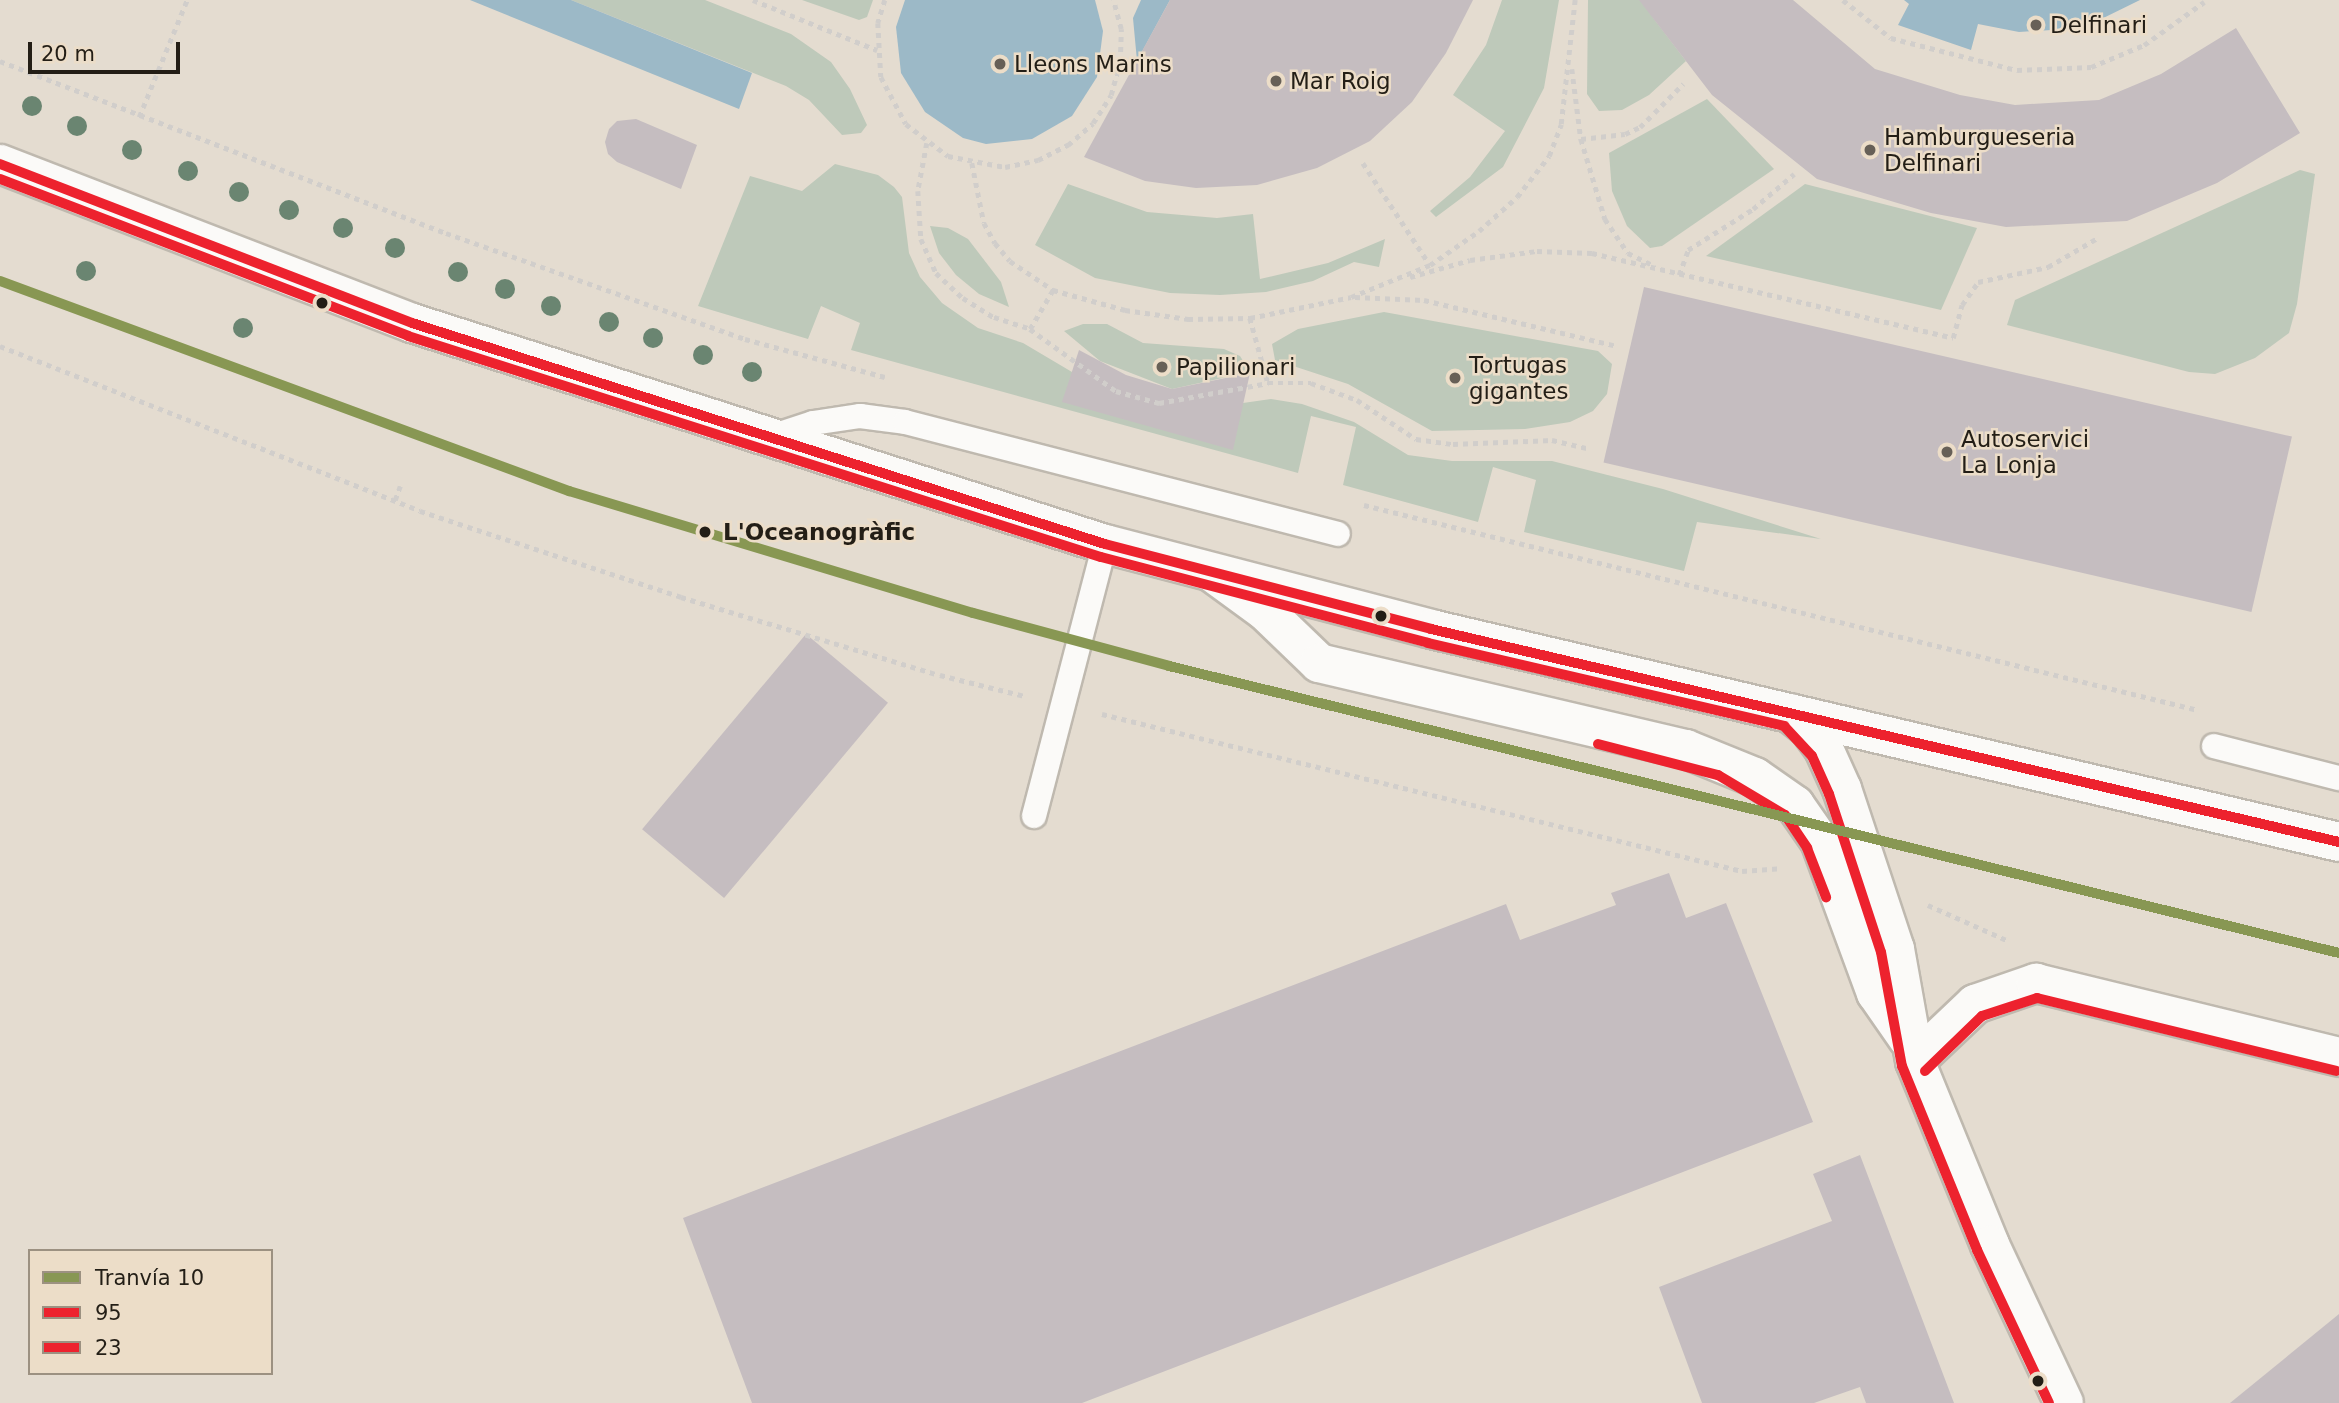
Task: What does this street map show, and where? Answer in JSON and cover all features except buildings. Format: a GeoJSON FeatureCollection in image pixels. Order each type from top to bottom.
{"type":"FeatureCollection","features":[{"type":"Feature","properties":{"kind":"main road"},"geometry":{"type":"LineString","coordinates":[[0,164],[412,323],[765,439],[1105,544],[1790,713],[2339,842]]}},
{"type":"Feature","properties":{"kind":"main road"},"geometry":{"type":"LineString","coordinates":[[1210,572],[1265,611],[1319,663],[1686,750],[1755,777],[1796,804],[1821,841],[1876,993],[1911,1050],[1990,1245],[2064,1403]]}},
{"type":"Feature","properties":{"kind":"main road"},"geometry":{"type":"LineString","coordinates":[[1790,713],[1809,728],[1824,749],[1842,789],[1902,974],[1911,1050]]}},
{"type":"Feature","properties":{"kind":"main road"},"geometry":{"type":"LineString","coordinates":[[1911,1050],[1975,1004],[2036,983],[2339,1057]]}},
{"type":"Feature","properties":{"kind":"lane"},"geometry":{"type":"LineString","coordinates":[[765,439],[813,423],[860,416],[905,422],[1338,534]]}},
{"type":"Feature","properties":{"kind":"lane"},"geometry":{"type":"LineString","coordinates":[[1034,816],[1105,544]]}},
{"type":"Feature","properties":{"kind":"lane"},"geometry":{"type":"LineString","coordinates":[[2214,746],[2339,778]]}},
{"type":"Feature","properties":{"kind":"path"},"geometry":{"type":"LineString","coordinates":[[139,117],[187,0]]}},
{"type":"Feature","properties":{"kind":"path"},"geometry":{"type":"LineString","coordinates":[[753,0],[877,50]]}},
{"type":"Feature","properties":{"kind":"path"},"geometry":{"type":"LineString","coordinates":[[885,0],[877,50],[891,102],[926,143],[972,163],[1005,167],[1038,160],[1068,145],[1093,122],[1111,94],[1120,62],[1121,29],[1112,0]]}},
{"type":"Feature","properties":{"kind":"path"},"geometry":{"type":"LineString","coordinates":[[972,163],[984,223],[995,243],[1010,261],[1053,290],[1125,310],[1175,317],[1250,318],[1351,297],[1430,265],[1517,197],[1549,156],[1561,124],[1572,51],[1575,0]]}},
{"type":"Feature","properties":{"kind":"path"},"geometry":{"type":"LineString","coordinates":[[1843,0],[1891,38],[2017,70],[2091,67],[2144,45],[2204,2]]}},
{"type":"Feature","properties":{"kind":"path"},"geometry":{"type":"LineString","coordinates":[[1572,51],[1581,139],[1605,219],[1628,253],[1665,272]]}},
{"type":"Feature","properties":{"kind":"path"},"geometry":{"type":"LineString","coordinates":[[0,61],[139,117],[745,339],[892,379]]}},
{"type":"Feature","properties":{"kind":"path"},"geometry":{"type":"LineString","coordinates":[[1581,139],[1625,134],[1640,127],[1683,84]]}},
{"type":"Feature","properties":{"kind":"path"},"geometry":{"type":"LineString","coordinates":[[926,143],[918,191],[921,239],[936,273],[993,317],[1030,329],[1116,391],[1159,403],[1268,383],[1311,383],[1357,400],[1416,439],[1453,444],[1552,440],[1588,448]]}},
{"type":"Feature","properties":{"kind":"path"},"geometry":{"type":"LineString","coordinates":[[1363,163],[1430,265]]}},
{"type":"Feature","properties":{"kind":"path"},"geometry":{"type":"LineString","coordinates":[[1679,275],[1688,250],[1753,209],[1794,174]]}},
{"type":"Feature","properties":{"kind":"path"},"geometry":{"type":"LineString","coordinates":[[1392,282],[1470,260],[1537,251],[1592,253],[1953,338],[1962,305],[1978,282],[2048,267],[2096,239]]}},
{"type":"Feature","properties":{"kind":"path"},"geometry":{"type":"LineString","coordinates":[[1030,329],[1053,290]]}},
{"type":"Feature","properties":{"kind":"path"},"geometry":{"type":"LineString","coordinates":[[1351,297],[1424,300],[1618,346]]}},
{"type":"Feature","properties":{"kind":"path"},"geometry":{"type":"LineString","coordinates":[[1250,318],[1268,383]]}},
{"type":"Feature","properties":{"kind":"path"},"geometry":{"type":"LineString","coordinates":[[0,346],[395,500],[681,597],[940,675],[1742,872],[1787,867]]}},
{"type":"Feature","properties":{"kind":"path"},"geometry":{"type":"LineString","coordinates":[[395,500],[400,486]]}},
{"type":"Feature","properties":{"kind":"path"},"geometry":{"type":"LineString","coordinates":[[1357,503],[2208,713]]}},
{"type":"Feature","properties":{"kind":"green space"},"geometry":{"type":"Polygon","coordinates":[[[571,0],[705,0],[791,34],[831,62],[850,89],[867,125],[861,133],[842,135],[809,100],[786,86],[571,0]]]}},
{"type":"Feature","properties":{"kind":"green space"},"geometry":{"type":"Polygon","coordinates":[[[802,0],[873,0],[867,17],[859,20],[802,0]]]}},
{"type":"Feature","properties":{"kind":"green space"},"geometry":{"type":"Polygon","coordinates":[[[1502,0],[1559,0],[1544,88],[1503,167],[1436,217],[1430,211],[1470,177],[1505,131],[1453,95],[1486,45],[1502,0]]]}},
{"type":"Feature","properties":{"kind":"green space"},"geometry":{"type":"Polygon","coordinates":[[[1588,0],[1645,0],[1654,19],[1686,61],[1649,95],[1622,110],[1599,111],[1587,94],[1588,0]]]}},
{"type":"Feature","properties":{"kind":"green space"},"geometry":{"type":"Polygon","coordinates":[[[1707,99],[1774,169],[1662,246],[1650,248],[1627,226],[1612,191],[1609,153],[1707,99]]]}},
{"type":"Feature","properties":{"kind":"green space"},"geometry":{"type":"Polygon","coordinates":[[[835,164],[878,175],[902,197],[909,253],[920,277],[942,303],[978,328],[1023,343],[1072,372],[1243,403],[1271,399],[1302,404],[1354,422],[1408,455],[1452,461],[1552,461],[1663,489],[1821,539],[1697,522],[1684,571],[1524,532],[1536,480],[1493,467],[1478,522],[1343,485],[1356,427],[1311,416],[1298,473],[851,350],[860,323],[821,306],[808,339],[698,306],[750,176],[802,191],[835,164]]]}},
{"type":"Feature","properties":{"kind":"green space"},"geometry":{"type":"Polygon","coordinates":[[[2300,170],[2315,174],[2297,304],[2289,333],[2255,358],[2215,374],[2189,372],[2007,325],[2015,300],[2300,170]]]}},
{"type":"Feature","properties":{"kind":"green space"},"geometry":{"type":"Polygon","coordinates":[[[1068,184],[1147,212],[1217,218],[1253,214],[1260,279],[1328,263],[1385,239],[1379,267],[1354,262],[1313,281],[1266,292],[1220,295],[1170,293],[1095,278],[1035,245],[1068,184]]]}},
{"type":"Feature","properties":{"kind":"green space"},"geometry":{"type":"Polygon","coordinates":[[[1805,184],[1977,228],[1941,310],[1706,256],[1805,184]]]}},
{"type":"Feature","properties":{"kind":"green space"},"geometry":{"type":"Polygon","coordinates":[[[930,226],[948,228],[968,239],[1001,282],[1009,307],[979,294],[956,275],[939,253],[930,226]]]}},
{"type":"Feature","properties":{"kind":"green space"},"geometry":{"type":"Polygon","coordinates":[[[1384,312],[1598,351],[1612,364],[1607,394],[1593,411],[1570,422],[1525,429],[1432,431],[1348,384],[1275,360],[1272,344],[1298,329],[1384,312]]]}},
{"type":"Feature","properties":{"kind":"green space"},"geometry":{"type":"Polygon","coordinates":[[[1083,324],[1107,324],[1143,343],[1224,349],[1240,356],[1250,372],[1172,389],[1100,361],[1064,331],[1083,324]]]}},
{"type":"Feature","properties":{"kind":"water"},"geometry":{"type":"Polygon","coordinates":[[[470,0],[571,0],[752,73],[739,109],[470,0]]]}},
{"type":"Feature","properties":{"kind":"water","name":"Lleons Marins"},"geometry":{"type":"Polygon","coordinates":[[[905,0],[1095,0],[1103,31],[1097,77],[1072,116],[1032,139],[986,144],[963,138],[925,112],[901,73],[896,27],[905,0]]]}},
{"type":"Feature","properties":{"kind":"water"},"geometry":{"type":"Polygon","coordinates":[[[1141,0],[1170,0],[1137,61],[1133,18],[1141,0]]]}},
{"type":"Feature","properties":{"kind":"water","name":"Delfinari"},"geometry":{"type":"Polygon","coordinates":[[[1904,0],[2140,0],[2083,28],[2019,32],[1978,24],[1971,50],[1898,25],[1909,4],[1904,0]]]}},
{"type":"Feature","properties":{"kind":"tram line","name":"10"},"geometry":{"type":"LineString","coordinates":[[0,281],[569,491],[973,613],[1169,666],[2339,953]]}},
{"type":"Feature","properties":{"kind":"transit line","name":"95"},"geometry":{"type":"LineString","coordinates":[[0,164],[412,323],[1105,544],[1431,629],[2339,842]]}},
{"type":"Feature","properties":{"kind":"transit line","name":"23"},"geometry":{"type":"LineString","coordinates":[[0,179],[408,336],[1101,557],[1428,643],[1784,726],[1812,756],[1829,794],[1881,952],[1902,1066],[1977,1250],[2049,1403]]}},
{"type":"Feature","properties":{"kind":"transit line","name":"23"},"geometry":{"type":"LineString","coordinates":[[1598,744],[1718,775],[1785,815],[1807,848],[1826,897]]}},
{"type":"Feature","properties":{"kind":"transit line","name":"23"},"geometry":{"type":"LineString","coordinates":[[1925,1071],[1982,1016],[2037,998],[2336,1071]]}},
{"type":"Feature","properties":{"kind":"place","name":"Delfinari"},"geometry":{"type":"Point","coordinates":[2036,25]}},
{"type":"Feature","properties":{"kind":"place","name":"Lleons Marins"},"geometry":{"type":"Point","coordinates":[1000,64]}},
{"type":"Feature","properties":{"kind":"place","name":"Mar Roig"},"geometry":{"type":"Point","coordinates":[1276,81]}},
{"type":"Feature","properties":{"kind":"place","name":"Hamburgueseria Delfinari"},"geometry":{"type":"Point","coordinates":[1870,150]}},
{"type":"Feature","properties":{"kind":"place","name":"Papilionari"},"geometry":{"type":"Point","coordinates":[1162,367]}},
{"type":"Feature","properties":{"kind":"place","name":"Tortugas gigantes"},"geometry":{"type":"Point","coordinates":[1455,378]}},
{"type":"Feature","properties":{"kind":"place","name":"Autoservici La Lonja"},"geometry":{"type":"Point","coordinates":[1947,452]}},
{"type":"Feature","properties":{"kind":"place","name":"L'Oceanogràfic"},"geometry":{"type":"Point","coordinates":[705,532]}}]}
